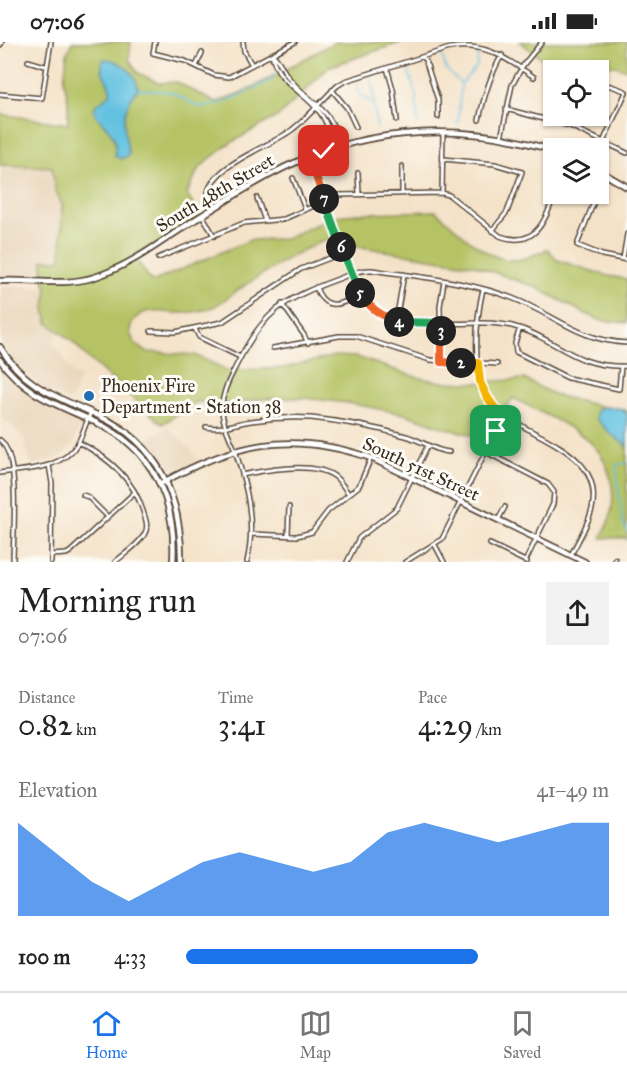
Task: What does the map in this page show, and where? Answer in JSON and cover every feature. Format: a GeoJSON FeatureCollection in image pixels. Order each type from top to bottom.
{"type":"FeatureCollection","features":[{"type":"Feature","properties":{"kind":"main road","name":"South 48th Street"},"geometry":{"type":"LineString","coordinates":[[0,281],[67,283],[95,277],[125,263],[268,176],[309,157],[338,147],[380,137],[443,132],[501,138],[543,148]]}},
{"type":"Feature","properties":{"kind":"main road"},"geometry":{"type":"LineString","coordinates":[[609,176],[627,187]]}},
{"type":"Feature","properties":{"kind":"main road"},"geometry":{"type":"LineString","coordinates":[[0,347],[10,363],[27,380],[54,397],[114,424],[140,444],[154,460],[166,480],[177,513],[181,539],[181,562]]}},
{"type":"Feature","properties":{"kind":"main road"},"geometry":{"type":"LineString","coordinates":[[0,360],[23,385],[51,404],[110,430],[135,449],[149,464],[160,484],[171,515],[174,539],[173,562]]}},
{"type":"Feature","properties":{"kind":"main road"},"geometry":{"type":"LineString","coordinates":[[51,404],[54,397]]}},
{"type":"Feature","properties":{"kind":"main road","name":"South 51st Street"},"geometry":{"type":"LineString","coordinates":[[160,484],[205,461],[235,450],[275,443],[334,447],[371,458],[585,562]]}},
{"type":"Feature","properties":{"kind":"main road"},"geometry":{"type":"LineString","coordinates":[[174,539],[181,539]]}},
{"type":"Feature","properties":{"kind":"street"},"geometry":{"type":"LineString","coordinates":[[0,94],[42,98],[45,66],[51,42]]}},
{"type":"Feature","properties":{"kind":"street"},"geometry":{"type":"LineString","coordinates":[[155,42],[153,53],[196,66],[221,77],[234,75],[295,42]]}},
{"type":"Feature","properties":{"kind":"street"},"geometry":{"type":"LineString","coordinates":[[243,42],[244,51],[252,65]]}},
{"type":"Feature","properties":{"kind":"street"},"geometry":{"type":"LineString","coordinates":[[501,138],[512,85],[521,68],[542,42]]}},
{"type":"Feature","properties":{"kind":"street"},"geometry":{"type":"LineString","coordinates":[[208,193],[213,181],[235,162],[287,133],[332,90],[345,81],[464,46],[493,50],[534,77]]}},
{"type":"Feature","properties":{"kind":"street"},"geometry":{"type":"LineString","coordinates":[[196,66],[202,53]]}},
{"type":"Feature","properties":{"kind":"street"},"geometry":{"type":"LineString","coordinates":[[272,54],[273,63],[284,81],[317,106],[338,147]]}},
{"type":"Feature","properties":{"kind":"street"},"geometry":{"type":"LineString","coordinates":[[479,120],[486,90],[502,55]]}},
{"type":"Feature","properties":{"kind":"street"},"geometry":{"type":"LineString","coordinates":[[424,56],[438,100],[438,117]]}},
{"type":"Feature","properties":{"kind":"street"},"geometry":{"type":"LineString","coordinates":[[28,61],[45,66]]}},
{"type":"Feature","properties":{"kind":"street"},"geometry":{"type":"LineString","coordinates":[[387,68],[393,89],[397,120]]}},
{"type":"Feature","properties":{"kind":"street"},"geometry":{"type":"LineString","coordinates":[[605,138],[627,92],[609,86]]}},
{"type":"Feature","properties":{"kind":"street"},"geometry":{"type":"LineString","coordinates":[[332,90],[347,108],[356,127]]}},
{"type":"Feature","properties":{"kind":"street"},"geometry":{"type":"LineString","coordinates":[[506,109],[543,119]]}},
{"type":"Feature","properties":{"kind":"street"},"geometry":{"type":"LineString","coordinates":[[568,126],[597,138]]}},
{"type":"Feature","properties":{"kind":"street"},"geometry":{"type":"LineString","coordinates":[[442,193],[443,132]]}},
{"type":"Feature","properties":{"kind":"street"},"geometry":{"type":"LineString","coordinates":[[609,144],[627,153]]}},
{"type":"Feature","properties":{"kind":"street"},"geometry":{"type":"LineString","coordinates":[[309,157],[363,298],[387,318],[411,324],[478,322],[500,324],[520,328],[575,357],[600,365],[627,366]]}},
{"type":"Feature","properties":{"kind":"street"},"geometry":{"type":"LineString","coordinates":[[443,159],[495,164],[522,172],[507,212],[492,231]]}},
{"type":"Feature","properties":{"kind":"street"},"geometry":{"type":"LineString","coordinates":[[402,166],[402,193]]}},
{"type":"Feature","properties":{"kind":"street"},"geometry":{"type":"LineString","coordinates":[[358,174],[359,194]]}},
{"type":"Feature","properties":{"kind":"street"},"geometry":{"type":"LineString","coordinates":[[293,178],[305,209]]}},
{"type":"Feature","properties":{"kind":"street"},"geometry":{"type":"LineString","coordinates":[[158,258],[244,223],[284,219],[339,195],[442,193],[449,195],[492,231],[507,239],[532,235],[542,226],[551,204]]}},
{"type":"Feature","properties":{"kind":"street"},"geometry":{"type":"LineString","coordinates":[[257,198],[265,221]]}},
{"type":"Feature","properties":{"kind":"street"},"geometry":{"type":"LineString","coordinates":[[593,204],[577,245],[602,255],[625,260],[627,234]]}},
{"type":"Feature","properties":{"kind":"street"},"geometry":{"type":"LineString","coordinates":[[203,216],[214,236]]}},
{"type":"Feature","properties":{"kind":"street"},"geometry":{"type":"LineString","coordinates":[[151,331],[175,332],[213,325],[229,319],[301,270],[344,253]]}},
{"type":"Feature","properties":{"kind":"street"},"geometry":{"type":"LineString","coordinates":[[247,562],[251,534],[250,508],[235,450],[225,427],[222,410],[223,397],[240,357],[261,324],[282,304],[296,295],[366,269],[404,274],[483,289],[527,304],[588,337],[627,343]]}},
{"type":"Feature","properties":{"kind":"street"},"geometry":{"type":"LineString","coordinates":[[396,321],[404,274]]}},
{"type":"Feature","properties":{"kind":"street"},"geometry":{"type":"LineString","coordinates":[[441,362],[440,306],[444,281]]}},
{"type":"Feature","properties":{"kind":"street"},"geometry":{"type":"LineString","coordinates":[[316,287],[321,300],[328,304],[351,298]]}},
{"type":"Feature","properties":{"kind":"street"},"geometry":{"type":"LineString","coordinates":[[483,289],[478,322],[478,363],[480,382],[489,401],[508,418],[576,458],[584,466],[592,488],[592,508],[589,518],[571,555]]}},
{"type":"Feature","properties":{"kind":"street"},"geometry":{"type":"LineString","coordinates":[[282,304],[308,343]]}},
{"type":"Feature","properties":{"kind":"street"},"geometry":{"type":"LineString","coordinates":[[195,328],[199,337],[240,357]]}},
{"type":"Feature","properties":{"kind":"street"},"geometry":{"type":"LineString","coordinates":[[520,328],[515,343],[516,352],[568,378],[619,389],[621,366]]}},
{"type":"Feature","properties":{"kind":"street"},"geometry":{"type":"LineString","coordinates":[[273,348],[339,336],[356,336],[441,362],[497,364]]}},
{"type":"Feature","properties":{"kind":"street"},"geometry":{"type":"LineString","coordinates":[[0,472],[49,465],[67,456],[78,442],[91,412]]}},
{"type":"Feature","properties":{"kind":"street"},"geometry":{"type":"LineString","coordinates":[[206,427],[225,427],[272,418],[312,418],[397,434],[442,452],[449,452]]}},
{"type":"Feature","properties":{"kind":"street"},"geometry":{"type":"LineString","coordinates":[[405,562],[435,545],[447,533],[496,431],[508,418]]}},
{"type":"Feature","properties":{"kind":"street"},"geometry":{"type":"LineString","coordinates":[[0,440],[7,447],[13,471],[13,562]]}},
{"type":"Feature","properties":{"kind":"street"},"geometry":{"type":"LineString","coordinates":[[78,442],[97,452],[128,481],[144,514],[147,531],[116,562]]}},
{"type":"Feature","properties":{"kind":"street"},"geometry":{"type":"LineString","coordinates":[[347,562],[359,538],[397,508],[428,446]]}},
{"type":"Feature","properties":{"kind":"street"},"geometry":{"type":"LineString","coordinates":[[486,452],[548,484],[554,492],[553,504],[526,562],[490,544]]}},
{"type":"Feature","properties":{"kind":"street"},"geometry":{"type":"LineString","coordinates":[[251,534],[304,535],[312,532],[328,511],[362,480],[371,458]]}},
{"type":"Feature","properties":{"kind":"street"},"geometry":{"type":"LineString","coordinates":[[49,465],[52,483],[51,562]]}},
{"type":"Feature","properties":{"kind":"street"},"geometry":{"type":"LineString","coordinates":[[242,475],[280,469],[317,469],[334,476],[349,494]]}},
{"type":"Feature","properties":{"kind":"street"},"geometry":{"type":"LineString","coordinates":[[52,555],[70,552],[135,492]]}},
{"type":"Feature","properties":{"kind":"street"},"geometry":{"type":"LineString","coordinates":[[83,495],[88,497],[108,517]]}},
{"type":"Feature","properties":{"kind":"street"},"geometry":{"type":"LineString","coordinates":[[288,535],[289,507]]}},
{"type":"Feature","properties":{"kind":"street"},"geometry":{"type":"LineString","coordinates":[[498,520],[505,507]]}},
{"type":"Feature","properties":{"kind":"street"},"geometry":{"type":"LineString","coordinates":[[435,545],[444,562]]}},
{"type":"Feature","properties":{"kind":"shaded area"},"geometry":{"type":"Polygon","coordinates":[[[0,165],[53,167],[53,181],[62,205],[61,261],[43,260],[43,277],[0,276],[0,165]]]}},
{"type":"Feature","properties":{"kind":"shaded area"},"geometry":{"type":"Polygon","coordinates":[[[23,286],[47,288],[45,308],[48,323],[60,331],[53,341],[73,374],[81,378],[70,401],[47,391],[25,373],[0,340],[0,288],[23,286]]]}},
{"type":"Feature","properties":{"kind":"shaded area"},"geometry":{"type":"Polygon","coordinates":[[[0,368],[39,401],[82,422],[73,445],[59,458],[31,465],[25,441],[11,425],[0,418],[0,368]]]}},
{"type":"Feature","properties":{"kind":"shaded area"},"geometry":{"type":"Polygon","coordinates":[[[167,428],[187,445],[199,460],[170,474],[165,473],[141,442],[167,428]]]}},
{"type":"Feature","properties":{"kind":"green space"},"geometry":{"type":"Polygon","coordinates":[[[72,42],[131,42],[129,59],[138,73],[159,83],[177,82],[216,103],[250,89],[335,42],[402,42],[329,67],[280,115],[227,145],[206,162],[198,170],[187,194],[200,217],[135,258],[152,282],[250,240],[284,239],[335,216],[436,211],[473,243],[494,256],[516,260],[548,249],[557,260],[608,276],[627,279],[627,323],[602,321],[535,287],[474,265],[355,246],[342,249],[337,236],[289,258],[213,307],[190,312],[151,311],[141,314],[131,327],[130,332],[134,342],[148,352],[195,355],[233,373],[235,368],[241,370],[283,368],[335,356],[357,357],[416,377],[442,382],[472,383],[524,379],[555,395],[625,410],[627,411],[627,540],[625,538],[601,538],[609,520],[613,498],[607,468],[598,451],[576,432],[513,398],[501,414],[493,407],[480,420],[473,435],[405,414],[348,403],[304,398],[259,399],[227,405],[196,402],[162,424],[71,340],[48,323],[45,308],[47,288],[43,277],[43,260],[61,260],[62,205],[55,189],[52,167],[0,165],[0,114],[68,124],[68,100],[64,81],[67,54],[72,42]]]}},
{"type":"Feature","properties":{"kind":"green space"},"geometry":{"type":"Polygon","coordinates":[[[520,42],[627,42],[627,70],[609,65],[609,60],[544,60],[520,42]]]}},
{"type":"Feature","properties":{"kind":"water"},"geometry":{"type":"Polygon","coordinates":[[[104,59],[116,61],[127,68],[137,83],[138,89],[128,105],[124,120],[129,155],[121,159],[115,156],[115,141],[112,134],[94,112],[95,106],[110,94],[102,69],[104,59]]]}},
{"type":"Feature","properties":{"kind":"water"},"geometry":{"type":"Polygon","coordinates":[[[602,407],[619,408],[627,413],[627,446],[596,419],[596,411],[602,407]]]}},
{"type":"Feature","properties":{"kind":"waterway"},"geometry":{"type":"LineString","coordinates":[[462,83],[477,66],[478,51]]}},
{"type":"Feature","properties":{"kind":"waterway"},"geometry":{"type":"LineString","coordinates":[[441,52],[446,69],[461,84],[458,124]]}},
{"type":"Feature","properties":{"kind":"waterway"},"geometry":{"type":"LineString","coordinates":[[407,66],[416,95],[418,124]]}},
{"type":"Feature","properties":{"kind":"waterway"},"geometry":{"type":"LineString","coordinates":[[138,89],[171,92],[199,107],[222,103],[238,96],[273,79],[274,73]]}},
{"type":"Feature","properties":{"kind":"waterway"},"geometry":{"type":"LineString","coordinates":[[370,77],[374,91],[374,105]]}},
{"type":"Feature","properties":{"kind":"waterway"},"geometry":{"type":"LineString","coordinates":[[356,82],[360,95],[374,105],[377,128]]}},
{"type":"Feature","properties":{"kind":"waterway"},"geometry":{"type":"LineString","coordinates":[[627,463],[616,465],[622,519],[627,532]]}},
{"type":"Feature","properties":{"kind":"place","name":"Phoenix Fire Department - Station 38"},"geometry":{"type":"Point","coordinates":[89,396]}},
{"type":"Feature","properties":{"kind":"route"},"geometry":{"type":"LineString","coordinates":[[324,151],[309,157],[342,249],[363,298],[378,313],[396,321],[411,324],[441,323],[441,362],[478,363],[480,382],[489,401],[508,418],[496,431]]}}]}
